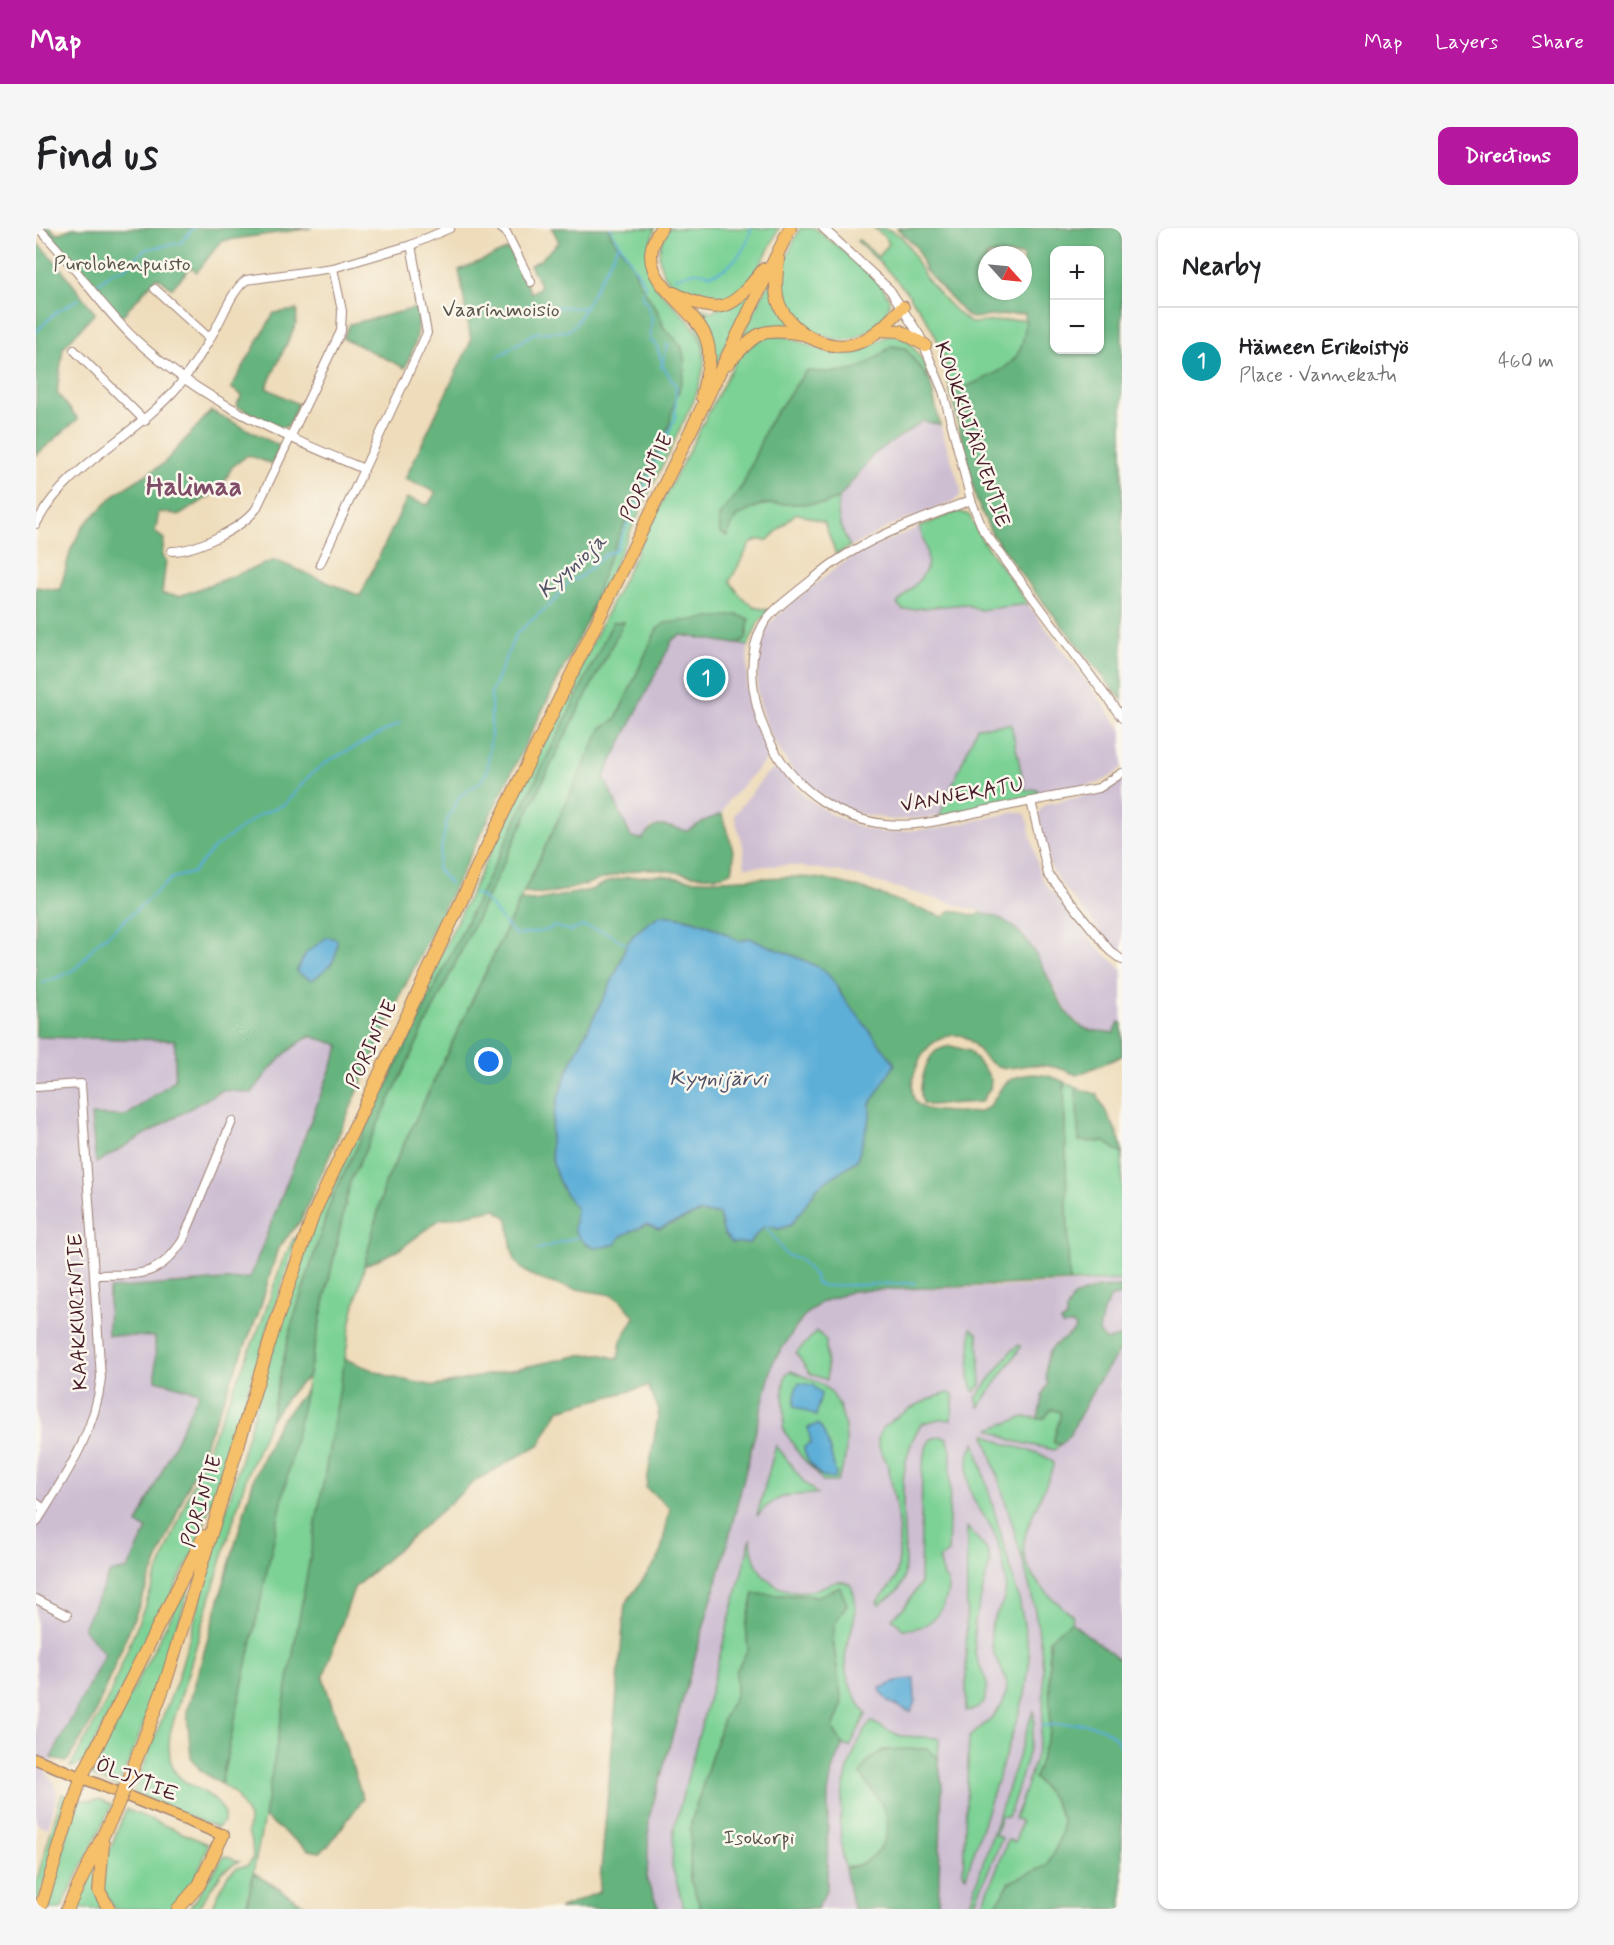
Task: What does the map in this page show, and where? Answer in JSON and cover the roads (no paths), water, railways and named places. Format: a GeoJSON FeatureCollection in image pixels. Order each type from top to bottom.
{"type":"FeatureCollection","features":[{"type":"Feature","properties":{"kind":"highway"},"geometry":{"type":"LineString","coordinates":[[661,228],[653,245],[654,267],[660,281],[699,326],[708,344],[709,360],[699,412]]}},
{"type":"Feature","properties":{"kind":"highway","name":"PORINTIE"},"geometry":{"type":"LineString","coordinates":[[67,1909],[114,1813],[166,1681],[291,1274],[314,1213],[480,861],[790,228]]}},
{"type":"Feature","properties":{"kind":"highway"},"geometry":{"type":"LineString","coordinates":[[669,291],[702,307],[727,304],[743,294],[779,249]]}},
{"type":"Feature","properties":{"kind":"highway"},"geometry":{"type":"LineString","coordinates":[[779,249],[778,302],[804,334]]}},
{"type":"Feature","properties":{"kind":"highway"},"geometry":{"type":"LineString","coordinates":[[718,374],[746,344],[764,332],[775,330],[804,334],[819,342],[840,347],[861,342],[879,330],[903,307]]}},
{"type":"Feature","properties":{"kind":"highway"},"geometry":{"type":"LineString","coordinates":[[879,330],[900,331],[925,345]]}},
{"type":"Feature","properties":{"kind":"highway"},"geometry":{"type":"LineString","coordinates":[[40,1909],[81,1778],[193,1561],[218,1497],[228,1480]]}},
{"type":"Feature","properties":{"kind":"highway"},"geometry":{"type":"LineString","coordinates":[[104,1835],[99,1884],[102,1898],[110,1909]]}},
{"type":"Feature","properties":{"kind":"highway"},"geometry":{"type":"LineString","coordinates":[[178,1909],[199,1885],[223,1835]]}},
{"type":"Feature","properties":{"kind":"main road","name":"ÖLJYTIE"},"geometry":{"type":"LineString","coordinates":[[36,1759],[223,1835]]}},
{"type":"Feature","properties":{"kind":"street"},"geometry":{"type":"LineString","coordinates":[[38,228],[134,338],[183,379],[232,411],[288,438],[364,469]]}},
{"type":"Feature","properties":{"kind":"street"},"geometry":{"type":"LineString","coordinates":[[36,524],[54,495],[71,478],[145,421],[183,379],[210,339],[233,296],[246,280],[333,268],[411,245],[450,228]]}},
{"type":"Feature","properties":{"kind":"street"},"geometry":{"type":"LineString","coordinates":[[501,228],[506,232],[531,282]]}},
{"type":"Feature","properties":{"kind":"street","name":"KOUKKUJÄRVENTIE"},"geometry":{"type":"LineString","coordinates":[[823,228],[876,275],[903,307],[925,345],[953,423],[971,500],[994,547],[1122,718]]}},
{"type":"Feature","properties":{"kind":"street"},"geometry":{"type":"LineString","coordinates":[[320,564],[427,333],[411,245]]}},
{"type":"Feature","properties":{"kind":"street"},"geometry":{"type":"LineString","coordinates":[[172,551],[192,549],[249,518],[256,509],[340,331],[342,310],[333,268]]}},
{"type":"Feature","properties":{"kind":"street"},"geometry":{"type":"LineString","coordinates":[[155,289],[210,339]]}},
{"type":"Feature","properties":{"kind":"street"},"geometry":{"type":"LineString","coordinates":[[74,351],[145,421]]}},
{"type":"Feature","properties":{"kind":"street","name":"VANNEKATU"},"geometry":{"type":"LineString","coordinates":[[971,500],[884,535],[835,562],[771,615],[758,635],[755,651],[754,691],[758,715],[766,736],[793,777],[810,793],[832,807],[884,824],[911,825],[1099,788],[1122,773]]}},
{"type":"Feature","properties":{"kind":"street"},"geometry":{"type":"LineString","coordinates":[[1031,801],[1048,874],[1105,945],[1122,960]]}},
{"type":"Feature","properties":{"kind":"street","name":"KAAKKURINTIE"},"geometry":{"type":"LineString","coordinates":[[36,1088],[81,1084],[101,1365],[98,1403],[77,1457],[36,1523]]}},
{"type":"Feature","properties":{"kind":"street"},"geometry":{"type":"LineString","coordinates":[[96,1275],[142,1274],[162,1266],[173,1256],[183,1240],[232,1121]]}},
{"type":"Feature","properties":{"kind":"street"},"geometry":{"type":"LineString","coordinates":[[36,1503],[44,1509]]}},
{"type":"Feature","properties":{"kind":"street"},"geometry":{"type":"LineString","coordinates":[[36,1599],[67,1615]]}},
{"type":"Feature","properties":{"kind":"water","name":"Kyynijärvi"},"geometry":{"type":"Polygon","coordinates":[[[660,915],[701,923],[739,941],[750,938],[818,967],[829,975],[844,999],[895,1064],[870,1104],[870,1117],[857,1160],[818,1187],[791,1225],[779,1229],[765,1225],[749,1243],[732,1243],[724,1234],[719,1214],[698,1213],[658,1229],[647,1224],[621,1236],[616,1244],[602,1247],[591,1246],[582,1241],[574,1229],[576,1208],[566,1195],[556,1174],[551,1150],[552,1126],[565,1078],[629,941],[660,915]]]}},
{"type":"Feature","properties":{"kind":"water"},"geometry":{"type":"Polygon","coordinates":[[[327,937],[337,939],[336,954],[331,964],[312,980],[296,972],[306,953],[327,937]]]}},
{"type":"Feature","properties":{"kind":"water"},"geometry":{"type":"Polygon","coordinates":[[[799,1383],[813,1385],[821,1394],[816,1416],[794,1406],[796,1388],[799,1383]]]}},
{"type":"Feature","properties":{"kind":"water"},"geometry":{"type":"Polygon","coordinates":[[[817,1424],[821,1427],[829,1447],[836,1475],[834,1479],[819,1474],[804,1451],[804,1447],[811,1443],[808,1428],[817,1424]]]}},
{"type":"Feature","properties":{"kind":"water"},"geometry":{"type":"Polygon","coordinates":[[[914,1679],[915,1701],[911,1712],[892,1703],[881,1693],[880,1688],[902,1680],[914,1679]]]}},
{"type":"Feature","properties":{"kind":"waterway","name":"Kyynioja"},"geometry":{"type":"LineString","coordinates":[[98,284],[112,272],[124,269],[146,249],[181,243],[193,228]]}},
{"type":"Feature","properties":{"kind":"waterway","name":"Kyynioja"},"geometry":{"type":"LineString","coordinates":[[450,884],[437,868],[447,820],[460,796],[479,783],[487,772],[491,736],[491,693],[516,634],[555,600],[570,580],[579,578],[606,554],[616,550],[675,418],[676,386],[663,366],[656,344],[650,341],[652,317],[648,309],[648,302],[643,300],[642,294],[646,286],[610,228]]}},
{"type":"Feature","properties":{"kind":"waterway"},"geometry":{"type":"LineString","coordinates":[[675,278],[695,272],[712,274],[726,268],[743,249],[751,228]]}},
{"type":"Feature","properties":{"kind":"waterway"},"geometry":{"type":"LineString","coordinates":[[498,357],[534,333],[567,331],[576,324],[619,244]]}},
{"type":"Feature","properties":{"kind":"waterway","name":"Kyynioja"},"geometry":{"type":"LineString","coordinates":[[36,332],[56,312],[79,299]]}},
{"type":"Feature","properties":{"kind":"waterway"},"geometry":{"type":"LineString","coordinates":[[526,306],[586,308]]}},
{"type":"Feature","properties":{"kind":"waterway"},"geometry":{"type":"LineString","coordinates":[[661,368],[668,344]]}},
{"type":"Feature","properties":{"kind":"waterway"},"geometry":{"type":"LineString","coordinates":[[42,983],[74,970],[98,942],[172,878],[192,873],[214,848],[259,815],[285,804],[310,775],[328,761],[400,723]]}},
{"type":"Feature","properties":{"kind":"waterway","name":"Kyynioja"},"geometry":{"type":"LineString","coordinates":[[474,893],[486,901],[516,935],[545,931],[555,926],[571,931],[583,926],[606,932],[626,944]]}},
{"type":"Feature","properties":{"kind":"waterway"},"geometry":{"type":"LineString","coordinates":[[765,1225],[786,1255],[799,1259],[815,1276],[816,1283],[823,1286],[915,1283]]}},
{"type":"Feature","properties":{"kind":"waterway"},"geometry":{"type":"LineString","coordinates":[[536,1250],[578,1237]]}},
{"type":"Feature","properties":{"kind":"waterway"},"geometry":{"type":"LineString","coordinates":[[1042,1726],[1088,1724],[1105,1730],[1122,1748]]}},
{"type":"Feature","properties":{"kind":"place","name":"Hämeen Erikoistyö"},"geometry":{"type":"Point","coordinates":[706,678]}},
{"type":"Feature","properties":{"kind":"district","name":"Halimaa"},"geometry":{"type":"Point","coordinates":[194,486]}},
{"type":"Feature","properties":{"kind":"park label","name":"Purolohenpuisto"},"geometry":{"type":"Point","coordinates":[122,263]}},
{"type":"Feature","properties":{"kind":"park label","name":"Vaarinmoisio"},"geometry":{"type":"Point","coordinates":[501,309]}},
{"type":"Feature","properties":{"kind":"park label","name":"Isokorpi"},"geometry":{"type":"Point","coordinates":[759,1837]}}]}
